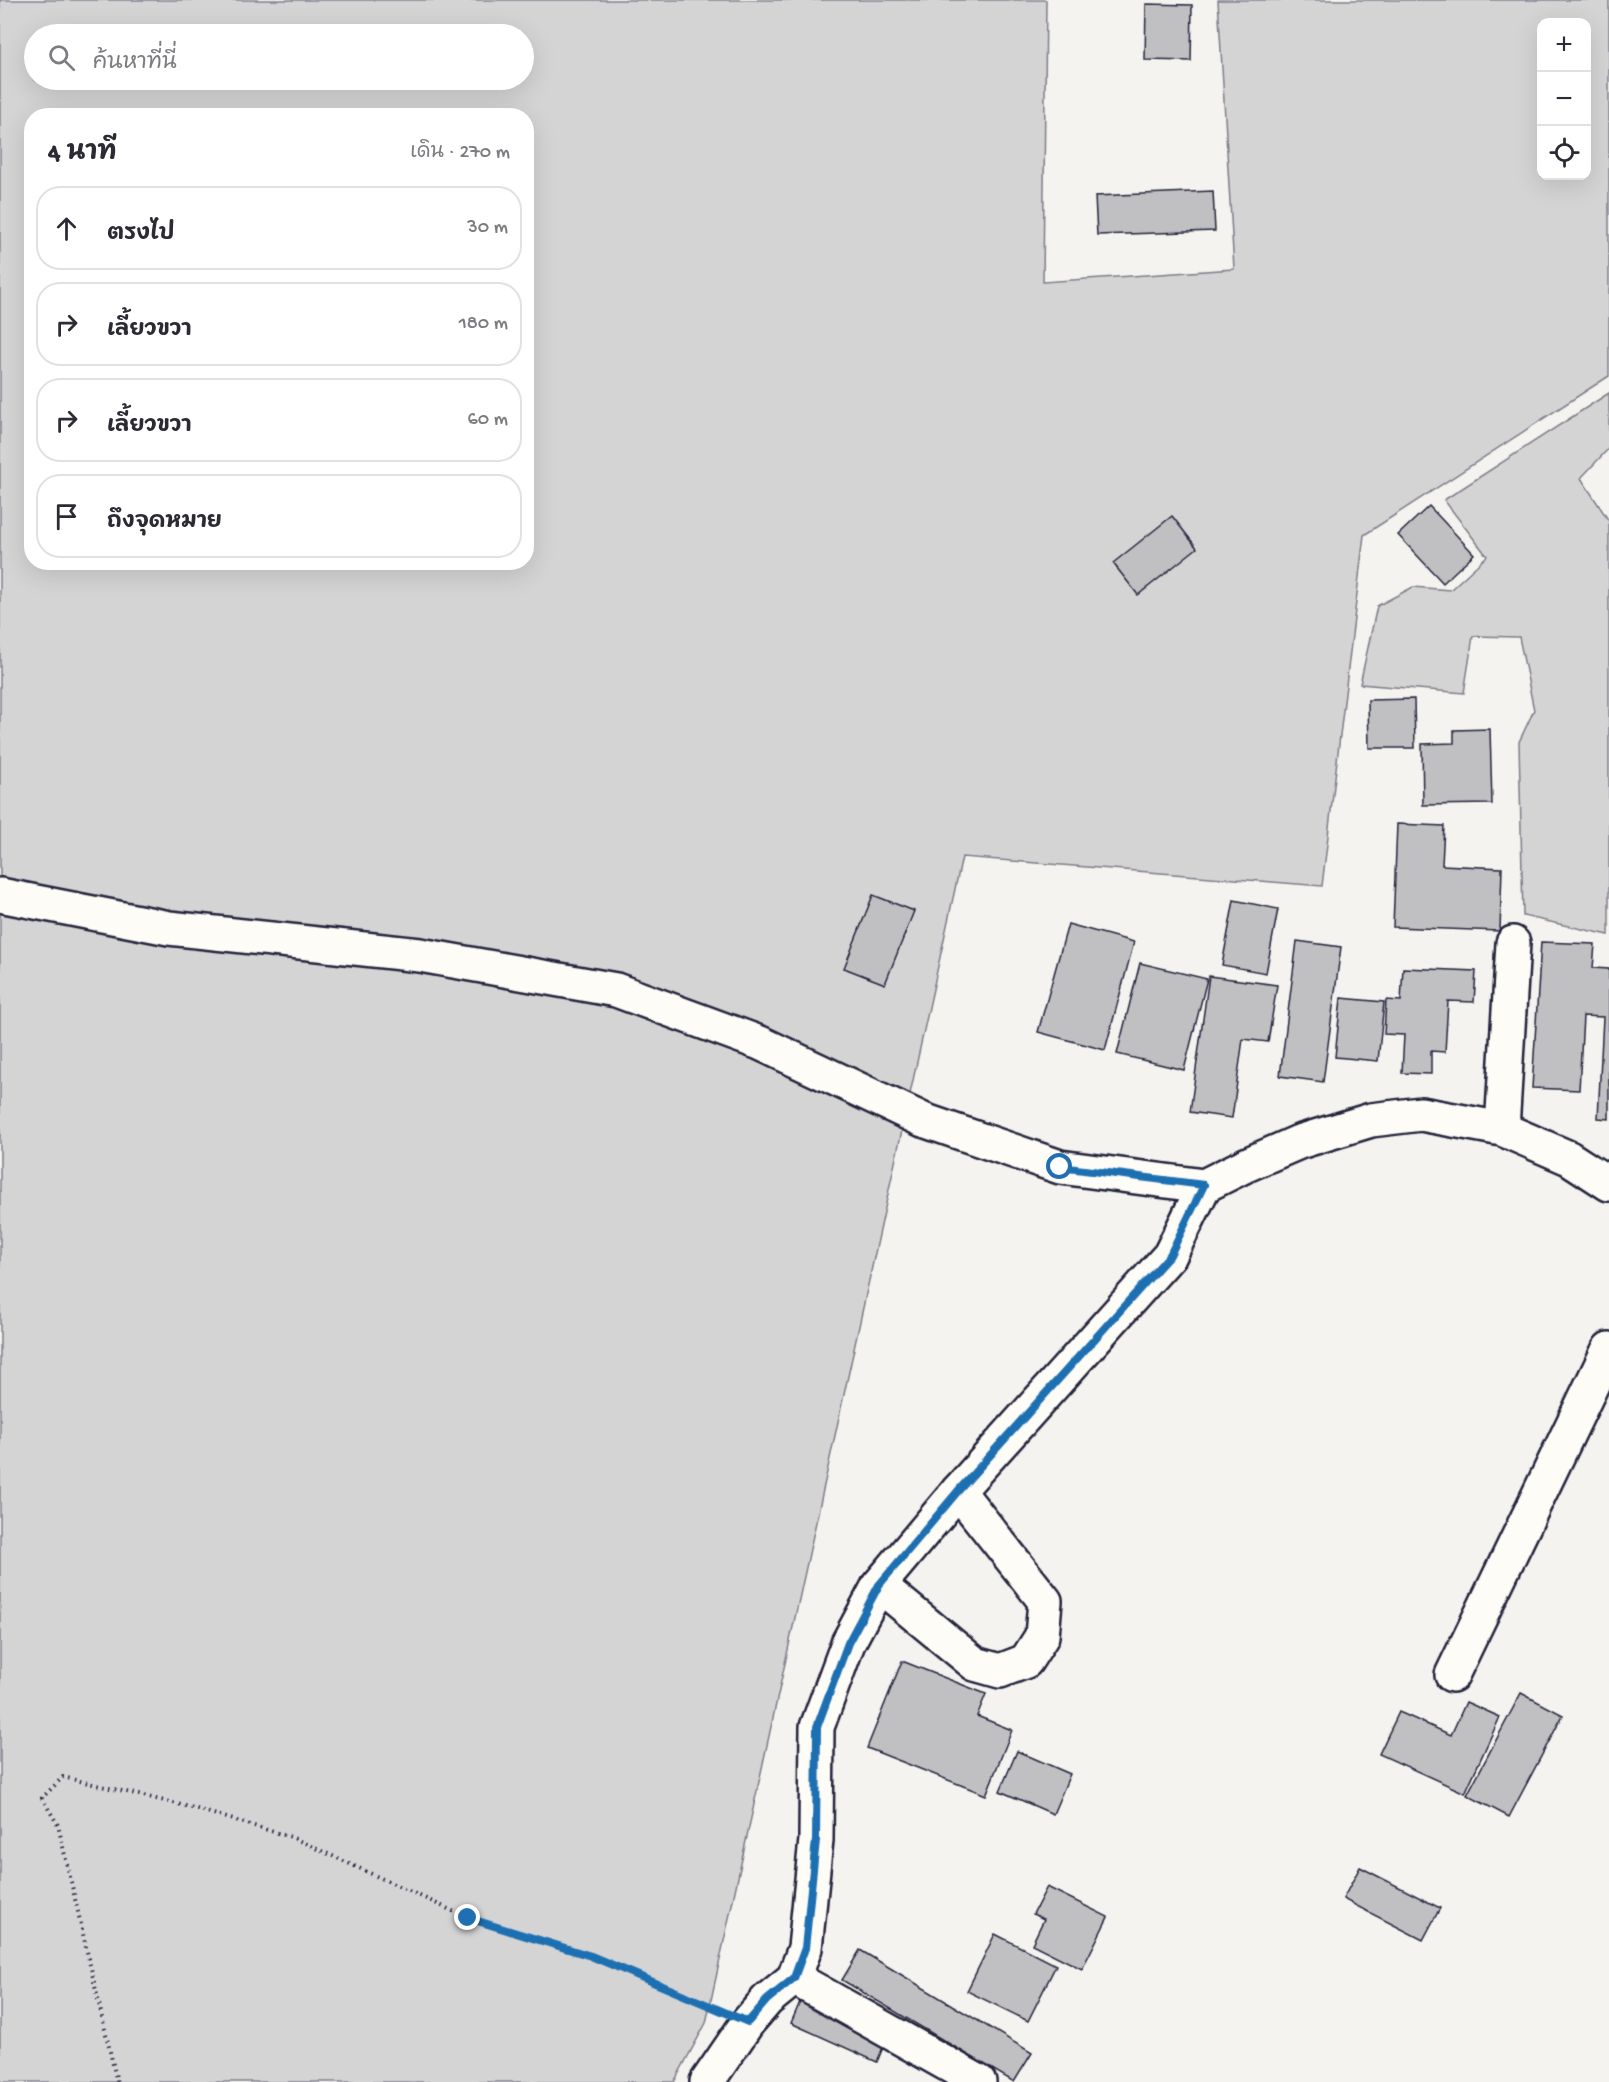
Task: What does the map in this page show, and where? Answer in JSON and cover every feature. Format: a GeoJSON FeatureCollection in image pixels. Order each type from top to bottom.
{"type":"FeatureCollection","features":[{"type":"Feature","properties":{"kind":"street"},"geometry":{"type":"LineString","coordinates":[[0,895],[169,928],[420,955],[616,990],[760,1043],[923,1120],[1060,1167],[1204,1185],[1299,1142],[1371,1120],[1420,1114],[1502,1129],[1569,1158],[1609,1184]]}},
{"type":"Feature","properties":{"kind":"street"},"geometry":{"type":"LineString","coordinates":[[1502,1129],[1513,943]]}},
{"type":"Feature","properties":{"kind":"street"},"geometry":{"type":"LineString","coordinates":[[707,2082],[748,2022],[767,2000],[794,1978],[805,1948],[816,1840],[817,1727],[848,1643],[879,1585],[958,1491],[1170,1255],[1204,1185]]}},
{"type":"Feature","properties":{"kind":"street"},"geometry":{"type":"LineString","coordinates":[[1452,1675],[1609,1349]]}},
{"type":"Feature","properties":{"kind":"street"},"geometry":{"type":"LineString","coordinates":[[879,1585],[975,1664],[1000,1671],[1026,1661],[1042,1636],[1045,1601],[958,1491]]}},
{"type":"Feature","properties":{"kind":"street"},"geometry":{"type":"LineString","coordinates":[[794,1978],[979,2082]]}},
{"type":"Feature","properties":{"kind":"path"},"geometry":{"type":"LineString","coordinates":[[117,2082],[58,1825],[42,1798],[63,1777],[190,1807],[291,1837],[468,1918],[591,1956],[748,2022]]}},
{"type":"Feature","properties":{"kind":"shaded area"},"geometry":{"type":"Polygon","coordinates":[[[0,0],[1046,0],[1043,282],[1234,269],[1218,0],[1609,0],[1609,376],[1364,535],[1322,886],[962,857],[706,2023],[674,2082],[0,2082],[0,0]]]}},
{"type":"Feature","properties":{"kind":"shaded area"},"geometry":{"type":"Polygon","coordinates":[[[1609,393],[1609,448],[1581,478],[1609,521],[1609,935],[1523,916],[1519,742],[1534,710],[1519,637],[1473,636],[1464,693],[1360,684],[1377,606],[1413,587],[1450,590],[1487,556],[1444,500],[1609,393]]]}},
{"type":"Feature","properties":{"kind":"building"},"geometry":{"type":"Polygon","coordinates":[[[1146,4],[1192,5],[1191,61],[1145,60],[1146,4]]]}},
{"type":"Feature","properties":{"kind":"building"},"geometry":{"type":"Polygon","coordinates":[[[1213,191],[1215,231],[1097,235],[1095,196],[1213,191]]]}},
{"type":"Feature","properties":{"kind":"building"},"geometry":{"type":"Polygon","coordinates":[[[1429,506],[1474,554],[1443,583],[1398,535],[1429,506]]]}},
{"type":"Feature","properties":{"kind":"building"},"geometry":{"type":"Polygon","coordinates":[[[1172,516],[1197,548],[1138,595],[1113,563],[1172,516]]]}},
{"type":"Feature","properties":{"kind":"building"},"geometry":{"type":"Polygon","coordinates":[[[1414,699],[1415,748],[1369,748],[1368,700],[1414,699]]]}},
{"type":"Feature","properties":{"kind":"building"},"geometry":{"type":"Polygon","coordinates":[[[1490,729],[1492,804],[1423,805],[1422,744],[1454,743],[1454,730],[1490,729]]]}},
{"type":"Feature","properties":{"kind":"building"},"geometry":{"type":"Polygon","coordinates":[[[1397,824],[1444,826],[1442,865],[1502,868],[1500,931],[1393,927],[1397,824]]]}},
{"type":"Feature","properties":{"kind":"building"},"geometry":{"type":"Polygon","coordinates":[[[873,895],[914,911],[885,984],[844,968],[873,895]]]}},
{"type":"Feature","properties":{"kind":"building"},"geometry":{"type":"Polygon","coordinates":[[[1234,900],[1278,909],[1266,973],[1222,965],[1234,900]]]}},
{"type":"Feature","properties":{"kind":"building"},"geometry":{"type":"Polygon","coordinates":[[[1068,924],[1134,942],[1105,1050],[1038,1032],[1068,924]]]}},
{"type":"Feature","properties":{"kind":"building"},"geometry":{"type":"Polygon","coordinates":[[[1297,941],[1341,947],[1323,1082],[1280,1076],[1297,941]]]}},
{"type":"Feature","properties":{"kind":"building"},"geometry":{"type":"Polygon","coordinates":[[[1541,942],[1595,944],[1593,968],[1609,969],[1609,1119],[1598,1118],[1603,1017],[1583,1016],[1579,1090],[1532,1088],[1541,942]]]}},
{"type":"Feature","properties":{"kind":"building"},"geometry":{"type":"Polygon","coordinates":[[[1140,963],[1207,979],[1184,1070],[1117,1054],[1140,963]]]}},
{"type":"Feature","properties":{"kind":"building"},"geometry":{"type":"Polygon","coordinates":[[[1403,968],[1476,971],[1474,1002],[1448,1001],[1445,1052],[1431,1051],[1431,1074],[1402,1073],[1404,1035],[1384,1034],[1386,1000],[1401,1001],[1403,968]]]}},
{"type":"Feature","properties":{"kind":"building"},"geometry":{"type":"Polygon","coordinates":[[[1209,976],[1277,985],[1268,1042],[1243,1039],[1232,1118],[1190,1112],[1209,976]]]}},
{"type":"Feature","properties":{"kind":"building"},"geometry":{"type":"Polygon","coordinates":[[[1341,998],[1384,1002],[1378,1061],[1335,1057],[1341,998]]]}},
{"type":"Feature","properties":{"kind":"building"},"geometry":{"type":"Polygon","coordinates":[[[902,1661],[986,1694],[977,1716],[1012,1730],[986,1795],[867,1748],[902,1661]]]}},
{"type":"Feature","properties":{"kind":"building"},"geometry":{"type":"Polygon","coordinates":[[[1521,1693],[1563,1715],[1509,1817],[1467,1795],[1521,1693]]]}},
{"type":"Feature","properties":{"kind":"building"},"geometry":{"type":"Polygon","coordinates":[[[1466,1702],[1500,1717],[1465,1793],[1379,1754],[1399,1712],[1451,1735],[1466,1702]]]}},
{"type":"Feature","properties":{"kind":"building"},"geometry":{"type":"Polygon","coordinates":[[[1017,1751],[1070,1774],[1053,1814],[1000,1791],[1017,1751]]]}},
{"type":"Feature","properties":{"kind":"building"},"geometry":{"type":"Polygon","coordinates":[[[1360,1867],[1440,1908],[1423,1940],[1343,1899],[1360,1867]]]}},
{"type":"Feature","properties":{"kind":"building"},"geometry":{"type":"Polygon","coordinates":[[[1047,1887],[1108,1917],[1082,1969],[1032,1944],[1044,1919],[1033,1914],[1047,1887]]]}},
{"type":"Feature","properties":{"kind":"building"},"geometry":{"type":"Polygon","coordinates":[[[995,1934],[1056,1965],[1028,2021],[967,1991],[995,1934]]]}},
{"type":"Feature","properties":{"kind":"building"},"geometry":{"type":"Polygon","coordinates":[[[860,1950],[1032,2053],[1014,2082],[842,1980],[860,1950]]]}},
{"type":"Feature","properties":{"kind":"building"},"geometry":{"type":"Polygon","coordinates":[[[800,2002],[886,2040],[877,2062],[791,2023],[800,2002]]]}},
{"type":"Feature","properties":{"kind":"route"},"geometry":{"type":"LineString","coordinates":[[468,1918],[591,1956],[748,2022],[767,2000],[794,1978],[805,1948],[816,1840],[817,1727],[848,1643],[879,1585],[958,1491],[1170,1255],[1204,1185],[1060,1167]]}}]}
